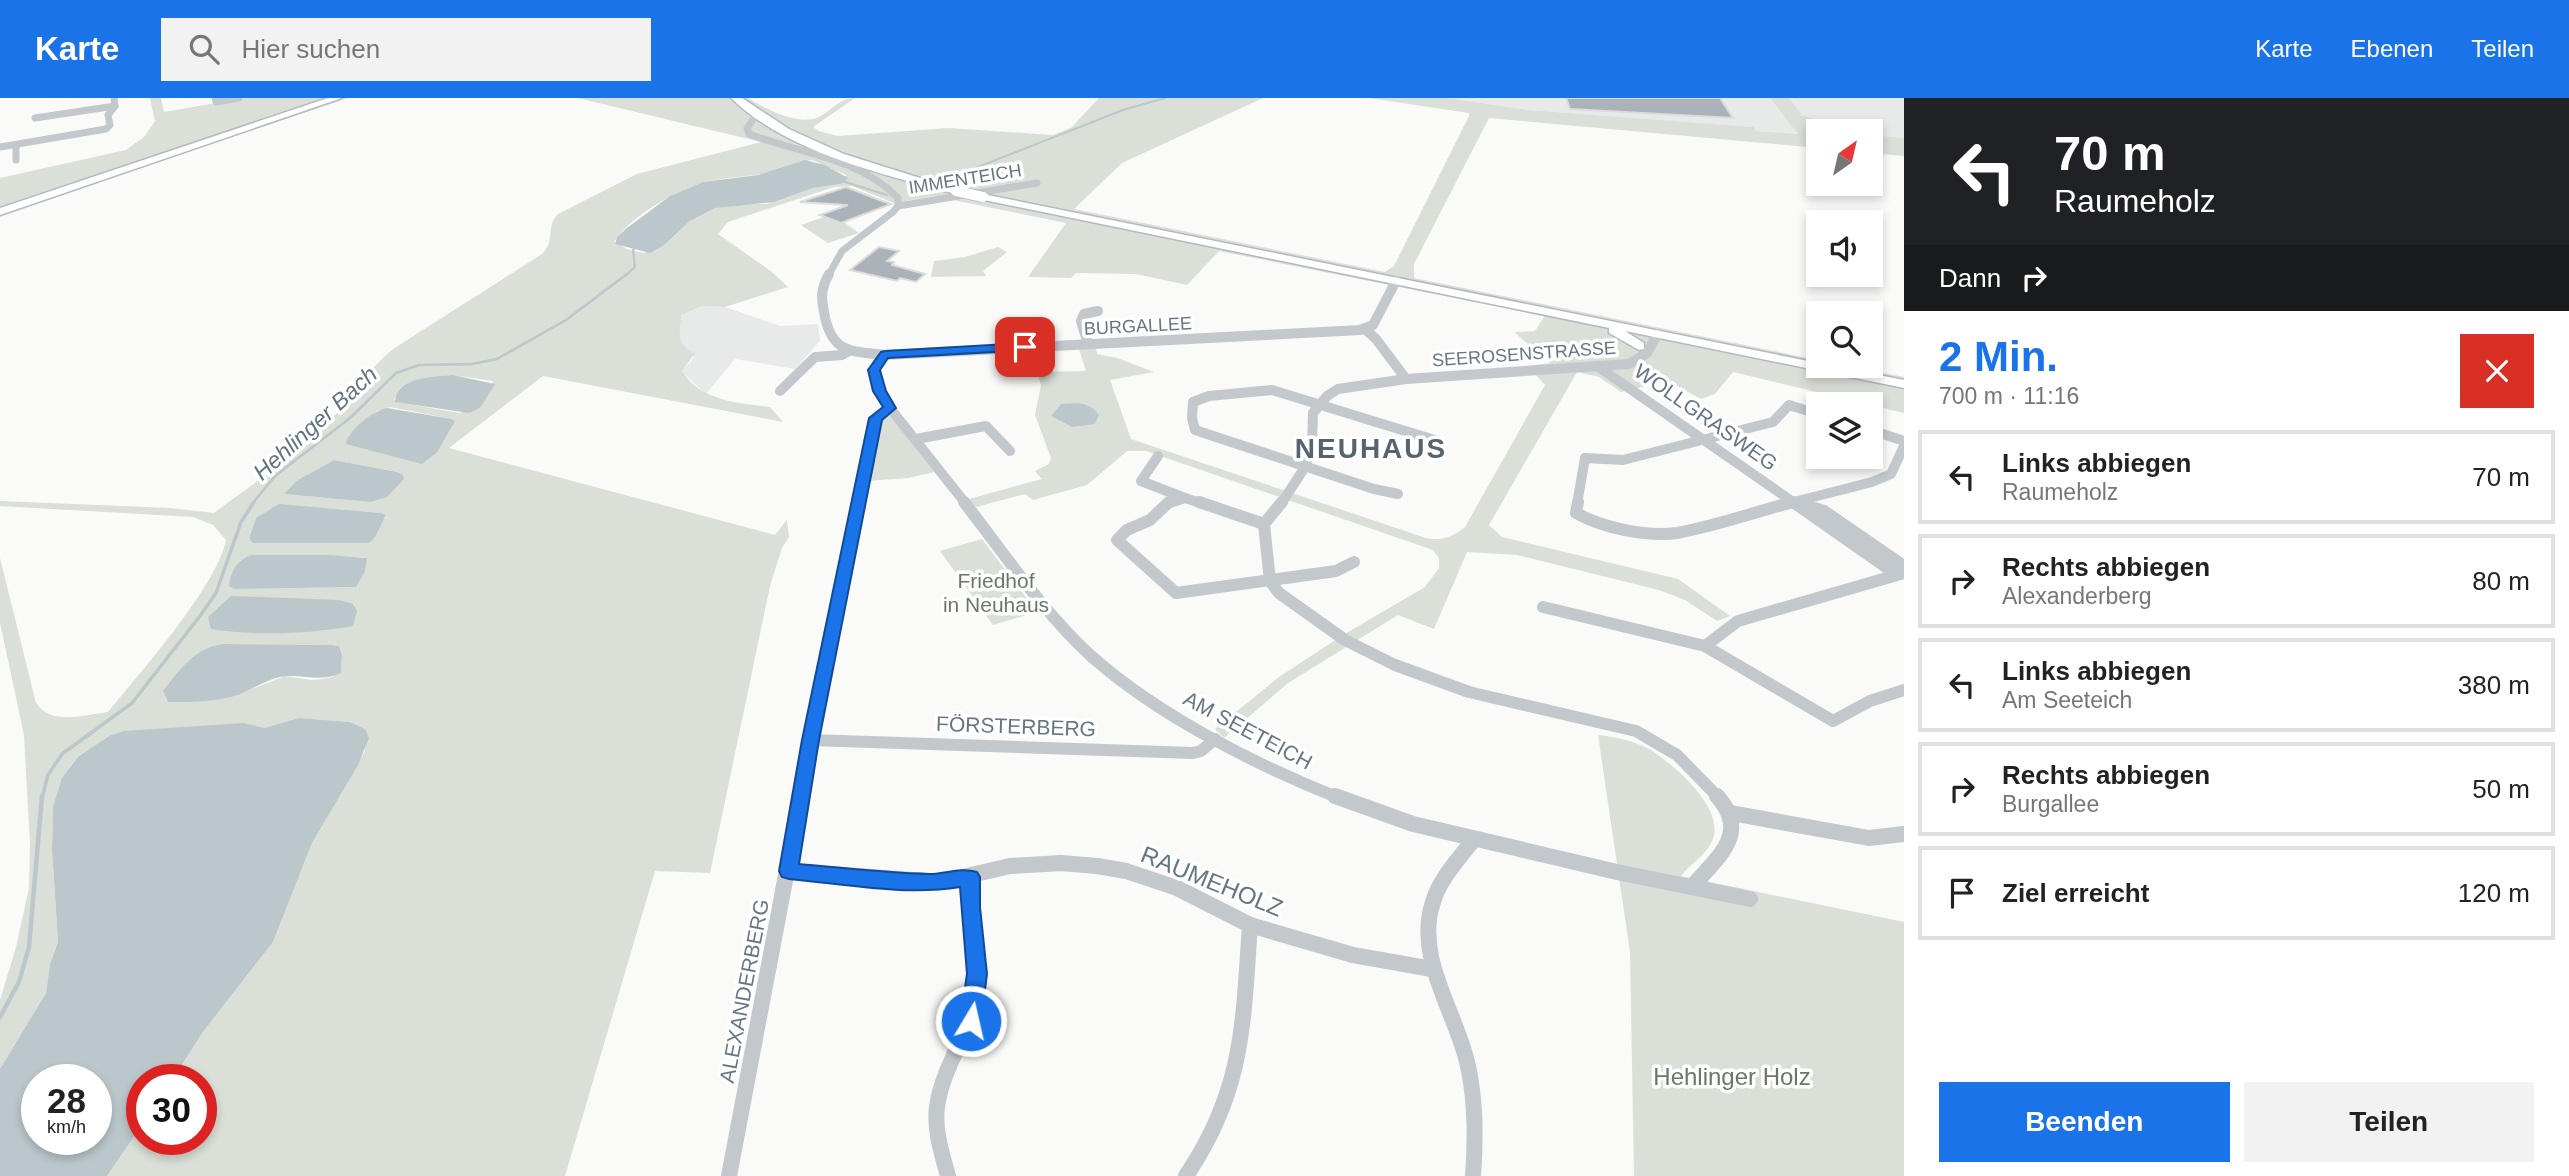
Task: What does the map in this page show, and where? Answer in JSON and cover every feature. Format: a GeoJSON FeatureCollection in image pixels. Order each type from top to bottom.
{"type":"FeatureCollection","features":[{"type":"Feature","properties":{"kind":"street"},"geometry":{"type":"LineString","coordinates":[[215,98],[216,102],[239,98]]}},
{"type":"Feature","properties":{"kind":"street"},"geometry":{"type":"LineString","coordinates":[[0,212],[337,98]]}},
{"type":"Feature","properties":{"kind":"street"},"geometry":{"type":"LineString","coordinates":[[736,98],[767,121],[859,163],[956,191],[1904,384]]}},
{"type":"Feature","properties":{"kind":"street"},"geometry":{"type":"LineString","coordinates":[[34,118],[115,102]]}},
{"type":"Feature","properties":{"kind":"street"},"geometry":{"type":"LineString","coordinates":[[0,147],[91,133],[109,127],[108,115],[115,102]]}},
{"type":"Feature","properties":{"kind":"street"},"geometry":{"type":"LineString","coordinates":[[757,114],[747,131],[756,137],[808,152],[879,181],[897,195],[898,206],[842,251],[824,283],[821,297],[830,339],[780,391]]}},
{"type":"Feature","properties":{"kind":"street"},"geometry":{"type":"LineString","coordinates":[[751,125],[767,121]]}},
{"type":"Feature","properties":{"kind":"street"},"geometry":{"type":"LineString","coordinates":[[90,146],[91,133]]}},
{"type":"Feature","properties":{"kind":"street"},"geometry":{"type":"LineString","coordinates":[[16,145],[16,160]]}},
{"type":"Feature","properties":{"kind":"street","name":"IMMENTEICH"},"geometry":{"type":"LineString","coordinates":[[898,206],[1038,183]]}},
{"type":"Feature","properties":{"kind":"street"},"geometry":{"type":"LineString","coordinates":[[1365,329],[1371,327],[1396,281]]}},
{"type":"Feature","properties":{"kind":"street"},"geometry":{"type":"LineString","coordinates":[[1088,344],[1082,317],[1098,311]]}},
{"type":"Feature","properties":{"kind":"street"},"geometry":{"type":"LineString","coordinates":[[1595,321],[1622,333],[1640,351]]}},
{"type":"Feature","properties":{"kind":"street","name":"BURGALLEE"},"geometry":{"type":"LineString","coordinates":[[830,339],[852,352],[885,355],[1365,329]]}},
{"type":"Feature","properties":{"kind":"street","name":"SEEROSENSTRASSE"},"geometry":{"type":"LineString","coordinates":[[1365,329],[1376,339],[1406,379]]}},
{"type":"Feature","properties":{"kind":"street","name":"SEEROSENSTRASSE"},"geometry":{"type":"LineString","coordinates":[[1319,405],[1338,389],[1406,379],[1629,364],[1640,351],[1652,349],[1651,332]]}},
{"type":"Feature","properties":{"kind":"street"},"geometry":{"type":"LineString","coordinates":[[815,357],[852,352]]}},
{"type":"Feature","properties":{"kind":"street","name":"AM SEETEICH"},"geometry":{"type":"LineString","coordinates":[[852,352],[874,370],[880,391],[890,408],[1055,618],[1089,654],[1131,688],[1215,740],[1335,797],[1413,824],[1750,899]]}},
{"type":"Feature","properties":{"kind":"street"},"geometry":{"type":"LineString","coordinates":[[874,370],[885,355]]}},
{"type":"Feature","properties":{"kind":"street","name":"WOLLGRASWEG"},"geometry":{"type":"LineString","coordinates":[[1597,366],[1792,502],[1825,511],[1904,570]]}},
{"type":"Feature","properties":{"kind":"street"},"geometry":{"type":"LineString","coordinates":[[1398,494],[1374,489],[1195,430],[1192,418],[1193,402],[1209,396],[1272,390],[1441,442]]}},
{"type":"Feature","properties":{"kind":"street"},"geometry":{"type":"LineString","coordinates":[[1319,405],[1310,423],[1312,447],[1305,467],[1264,524],[1270,581],[1279,593],[1324,627],[1395,665],[1493,699],[1618,726],[1650,737],[1677,755],[1731,813],[1733,828],[1730,842],[1692,887]]}},
{"type":"Feature","properties":{"kind":"street"},"geometry":{"type":"LineString","coordinates":[[1806,410],[1789,405],[1773,422],[1623,460],[1585,458],[1576,513],[1606,524],[1667,534],[1871,482],[1891,474],[1904,446]]}},
{"type":"Feature","properties":{"kind":"street","name":"ALEXANDERBERG"},"geometry":{"type":"LineString","coordinates":[[729,1176],[789,871],[811,740],[876,418],[890,408]]}},
{"type":"Feature","properties":{"kind":"street"},"geometry":{"type":"LineString","coordinates":[[916,439],[985,426],[1010,451]]}},
{"type":"Feature","properties":{"kind":"street"},"geometry":{"type":"LineString","coordinates":[[1883,434],[1904,441]]}},
{"type":"Feature","properties":{"kind":"street"},"geometry":{"type":"LineString","coordinates":[[1158,456],[1141,481],[1264,524]]}},
{"type":"Feature","properties":{"kind":"street"},"geometry":{"type":"LineString","coordinates":[[1185,498],[1171,500],[1150,520],[1127,530],[1116,540],[1176,593],[1336,571],[1354,562]]}},
{"type":"Feature","properties":{"kind":"street"},"geometry":{"type":"LineString","coordinates":[[1704,646],[1738,621],[1904,570]]}},
{"type":"Feature","properties":{"kind":"street"},"geometry":{"type":"LineString","coordinates":[[1543,607],[1704,646],[1833,721],[1870,701],[1904,690]]}},
{"type":"Feature","properties":{"kind":"street","name":"FÖRSTERBERG"},"geometry":{"type":"LineString","coordinates":[[811,740],[1193,753],[1201,751],[1215,740]]}},
{"type":"Feature","properties":{"kind":"street"},"geometry":{"type":"LineString","coordinates":[[1731,813],[1869,838],[1904,834]]}},
{"type":"Feature","properties":{"kind":"street"},"geometry":{"type":"LineString","coordinates":[[1473,1176],[1476,1128],[1466,1056],[1432,969],[1430,913],[1441,884],[1474,839]]}},
{"type":"Feature","properties":{"kind":"street","name":"RAUMEHOLZ"},"geometry":{"type":"LineString","coordinates":[[789,871],[941,882],[1010,866],[1061,863],[1107,868],[1126,871],[1177,888],[1250,925],[1353,955],[1432,969]]}},
{"type":"Feature","properties":{"kind":"street"},"geometry":{"type":"LineString","coordinates":[[948,1176],[940,1145],[937,1107],[971,1021],[975,996],[977,974],[970,907],[970,877]]}},
{"type":"Feature","properties":{"kind":"street"},"geometry":{"type":"LineString","coordinates":[[1186,1176],[1209,1140],[1234,1074],[1243,1033],[1250,925]]}},
{"type":"Feature","properties":{"kind":"shaded area"},"geometry":{"type":"Polygon","coordinates":[[[1448,98],[1770,98],[1800,134],[1756,131],[1753,127],[1529,110],[1448,98]]]}},
{"type":"Feature","properties":{"kind":"shaded area"},"geometry":{"type":"Polygon","coordinates":[[[1789,98],[1904,98],[1904,138],[1883,136],[1883,119],[1814,119],[1802,115],[1789,98]]]}},
{"type":"Feature","properties":{"kind":"shaded area"},"geometry":{"type":"Polygon","coordinates":[[[805,160],[825,165],[848,178],[841,184],[813,188],[774,202],[715,208],[690,221],[663,246],[650,253],[615,244],[617,237],[627,228],[670,196],[703,182],[758,175],[805,160]]]}},
{"type":"Feature","properties":{"kind":"shaded area"},"geometry":{"type":"Polygon","coordinates":[[[702,306],[725,307],[780,326],[818,324],[820,341],[795,369],[735,359],[706,394],[682,371],[694,357],[680,342],[678,333],[680,315],[702,306]]]}},
{"type":"Feature","properties":{"kind":"shaded area"},"geometry":{"type":"Polygon","coordinates":[[[453,375],[495,384],[480,408],[469,413],[395,402],[402,387],[409,383],[427,377],[453,375]]]}},
{"type":"Feature","properties":{"kind":"shaded area"},"geometry":{"type":"Polygon","coordinates":[[[1078,403],[1095,410],[1099,415],[1095,424],[1072,427],[1051,416],[1061,404],[1078,403]]]}},
{"type":"Feature","properties":{"kind":"shaded area"},"geometry":{"type":"Polygon","coordinates":[[[387,408],[452,419],[455,422],[437,452],[422,464],[346,444],[351,433],[362,422],[387,408]]]}},
{"type":"Feature","properties":{"kind":"shaded area"},"geometry":{"type":"Polygon","coordinates":[[[334,460],[397,472],[403,475],[404,479],[387,497],[370,502],[284,494],[296,481],[334,460]]]}},
{"type":"Feature","properties":{"kind":"shaded area"},"geometry":{"type":"Polygon","coordinates":[[[279,504],[386,515],[369,543],[253,543],[249,538],[256,518],[279,504]]]}},
{"type":"Feature","properties":{"kind":"shaded area"},"geometry":{"type":"Polygon","coordinates":[[[250,555],[367,558],[365,571],[356,587],[234,589],[229,586],[233,571],[250,555]]]}},
{"type":"Feature","properties":{"kind":"shaded area"},"geometry":{"type":"Polygon","coordinates":[[[231,596],[339,600],[353,604],[357,611],[353,626],[336,629],[264,633],[211,629],[208,617],[231,596]]]}},
{"type":"Feature","properties":{"kind":"shaded area"},"geometry":{"type":"Polygon","coordinates":[[[223,644],[339,646],[342,654],[341,673],[320,678],[281,677],[223,699],[168,702],[163,691],[182,668],[204,650],[223,644]]]}},
{"type":"Feature","properties":{"kind":"shaded area"},"geometry":{"type":"Polygon","coordinates":[[[299,718],[350,722],[365,729],[369,738],[358,765],[312,843],[273,942],[203,1032],[182,1064],[126,1064],[126,1148],[107,1176],[0,1176],[0,1069],[46,993],[50,964],[58,942],[52,850],[53,807],[62,778],[79,756],[109,736],[124,731],[243,723],[264,728],[299,718]]]}},
{"type":"Feature","properties":{"kind":"green space"},"geometry":{"type":"Polygon","coordinates":[[[150,98],[161,98],[164,112],[245,98],[347,98],[0,215],[0,178],[126,150],[144,137],[155,121],[150,98]]]}},
{"type":"Feature","properties":{"kind":"green space"},"geometry":{"type":"Polygon","coordinates":[[[578,98],[748,98],[783,116],[803,120],[821,116],[841,102],[855,98],[813,127],[838,136],[949,128],[1053,135],[1071,128],[1099,98],[1263,98],[1122,163],[1074,209],[1385,272],[1394,266],[1469,113],[1369,98],[1448,98],[1529,110],[1754,127],[1756,131],[1798,134],[1770,98],[1789,98],[1802,115],[1814,119],[1806,119],[1806,147],[1489,118],[1414,264],[1414,278],[1806,358],[1806,378],[1883,378],[1883,373],[1904,377],[1904,413],[1883,408],[1883,392],[1816,392],[1733,372],[1715,394],[1701,399],[1668,381],[1621,392],[1599,377],[1577,372],[1489,525],[1502,537],[1678,579],[1730,616],[1717,621],[1685,600],[1659,590],[1517,555],[1467,552],[1434,629],[1398,615],[1288,683],[1224,738],[1215,729],[1279,677],[1343,635],[1425,587],[1439,568],[1439,558],[1433,550],[1146,451],[1127,451],[1087,485],[1033,500],[1025,494],[976,507],[969,499],[1042,479],[1035,471],[1049,464],[1051,458],[1035,415],[1041,385],[1037,372],[1086,371],[1079,349],[1096,348],[1097,354],[1117,358],[1154,372],[1110,380],[1131,439],[1426,538],[1442,539],[1465,527],[1545,385],[1528,366],[1550,363],[1514,332],[1535,331],[1545,316],[1219,251],[1187,285],[1136,274],[1076,273],[1071,278],[1028,277],[1066,223],[934,196],[894,203],[852,186],[834,187],[728,222],[718,234],[772,272],[788,287],[725,307],[702,306],[681,315],[680,338],[684,346],[695,353],[682,371],[699,389],[709,395],[733,402],[770,407],[783,422],[543,376],[449,448],[775,535],[787,520],[789,537],[782,548],[770,586],[710,873],[655,871],[565,1176],[107,1176],[126,1148],[126,1155],[217,1155],[217,1064],[182,1064],[203,1032],[273,942],[312,843],[365,751],[365,729],[350,722],[299,718],[264,728],[109,736],[79,756],[53,807],[52,850],[58,942],[50,964],[46,993],[0,1069],[0,1000],[16,947],[29,888],[30,844],[24,735],[0,623],[0,558],[36,703],[51,715],[79,717],[108,712],[157,653],[208,581],[220,559],[226,540],[213,525],[193,517],[0,506],[0,501],[170,508],[214,513],[317,434],[393,349],[542,254],[549,244],[552,224],[558,214],[637,174],[761,142],[578,98]],[[812,160],[765,173],[710,181],[685,189],[644,213],[614,242],[643,253],[663,246],[690,221],[715,208],[728,204],[767,204],[813,188],[842,184],[846,175],[812,160]],[[453,375],[412,382],[394,399],[396,402],[459,413],[480,408],[493,381],[453,375]],[[390,407],[377,411],[348,436],[443,442],[455,423],[452,419],[390,407]],[[334,460],[296,481],[284,494],[370,502],[404,479],[403,475],[397,472],[334,460]],[[322,508],[256,518],[249,537],[383,521],[386,516],[381,513],[322,508]],[[250,555],[234,589],[356,587],[364,557],[250,555]],[[213,646],[188,661],[163,691],[239,694],[285,676],[312,680],[341,673],[342,654],[339,646],[213,646]]]}},
{"type":"Feature","properties":{"kind":"green space"},"geometry":{"type":"Polygon","coordinates":[[[1883,136],[1904,138],[1904,156],[1883,154],[1883,136]]]}},
{"type":"Feature","properties":{"kind":"green space"},"geometry":{"type":"Polygon","coordinates":[[[824,217],[845,223],[859,233],[828,243],[801,225],[824,217]]]}},
{"type":"Feature","properties":{"kind":"green space"},"geometry":{"type":"Polygon","coordinates":[[[998,247],[1007,252],[983,271],[986,276],[931,277],[934,261],[965,257],[998,247]]]}},
{"type":"Feature","properties":{"kind":"green space"},"geometry":{"type":"Polygon","coordinates":[[[890,414],[934,472],[908,478],[867,481],[877,422],[890,414]]]}},
{"type":"Feature","properties":{"kind":"green space","name":"Friedhof in Neuhaus"},"geometry":{"type":"Polygon","coordinates":[[[982,539],[1037,612],[993,625],[940,551],[982,539]]]}},
{"type":"Feature","properties":{"kind":"green space","name":"Hehlinger Holz"},"geometry":{"type":"Polygon","coordinates":[[[1598,735],[1625,740],[1651,750],[1684,777],[1705,801],[1714,827],[1713,839],[1707,850],[1681,876],[1904,922],[1904,1176],[1634,1176],[1630,952],[1598,735]]]}},
{"type":"Feature","properties":{"kind":"building"},"geometry":{"type":"Polygon","coordinates":[[[1566,98],[1720,98],[1733,118],[1570,109],[1566,98]]]}},
{"type":"Feature","properties":{"kind":"building"},"geometry":{"type":"Polygon","coordinates":[[[846,187],[891,204],[841,223],[820,215],[848,205],[800,202],[846,187]]]}},
{"type":"Feature","properties":{"kind":"building"},"geometry":{"type":"Polygon","coordinates":[[[879,247],[899,251],[887,261],[894,262],[892,265],[925,274],[916,282],[900,278],[897,281],[850,270],[879,247]]]}},
{"type":"Feature","properties":{"kind":"waterway","name":"Hehlinger Bach"},"geometry":{"type":"LineString","coordinates":[[955,176],[1123,110],[1165,98]]}},
{"type":"Feature","properties":{"kind":"waterway","name":"Hehlinger Bach"},"geometry":{"type":"LineString","coordinates":[[842,181],[887,195]]}},
{"type":"Feature","properties":{"kind":"waterway","name":"Hehlinger Bach"},"geometry":{"type":"LineString","coordinates":[[625,276],[635,267],[633,250],[636,247]]}},
{"type":"Feature","properties":{"kind":"waterway","name":"Hehlinger Bach"},"geometry":{"type":"LineString","coordinates":[[252,504],[275,476],[350,418],[396,373],[419,365],[472,364],[497,359],[566,320],[627,274]]}},
{"type":"Feature","properties":{"kind":"waterway","name":"Hehlinger Bach"},"geometry":{"type":"LineString","coordinates":[[42,798],[48,775],[62,754],[132,703],[200,616],[216,593],[241,522],[254,502]]}},
{"type":"Feature","properties":{"kind":"waterway","name":"Hehlinger Bach"},"geometry":{"type":"LineString","coordinates":[[0,1017],[19,982],[29,947],[42,796]]}},
{"type":"Feature","properties":{"kind":"district","name":"NEUHAUS"},"geometry":{"type":"Point","coordinates":[1371,448]}},
{"type":"Feature","properties":{"kind":"route"},"geometry":{"type":"LineString","coordinates":[[971,1021],[977,974],[970,907],[970,877],[941,882],[900,881],[789,871],[811,740],[876,418],[890,408],[880,391],[874,370],[885,355],[1025,347]]}}]}
